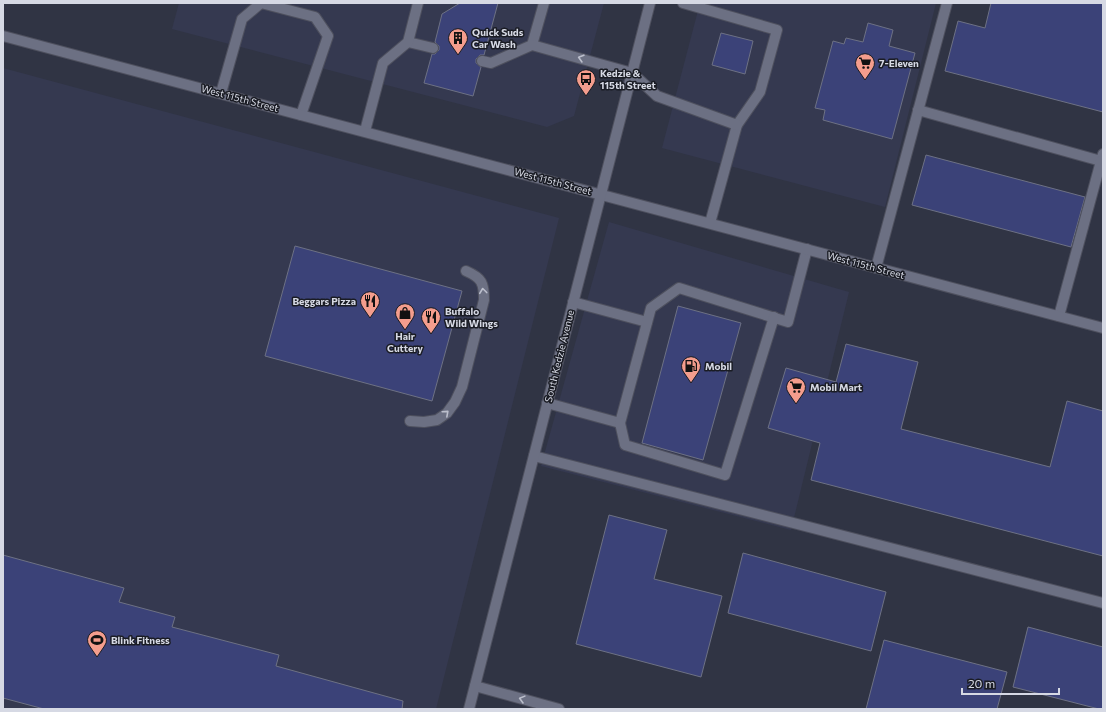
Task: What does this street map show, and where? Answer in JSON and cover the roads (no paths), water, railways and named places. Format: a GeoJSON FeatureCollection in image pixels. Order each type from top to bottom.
{"type":"FeatureCollection","features":[{"type":"Feature","properties":{"kind":"street"},"geometry":{"type":"LineString","coordinates":[[221,93],[242,19],[261,3],[315,17],[328,36],[301,115]]}},
{"type":"Feature","properties":{"kind":"street"},"geometry":{"type":"LineString","coordinates":[[365,131],[383,64],[408,42],[418,3]]}},
{"type":"Feature","properties":{"kind":"street"},"geometry":{"type":"LineString","coordinates":[[532,45],[544,3]]}},
{"type":"Feature","properties":{"kind":"street","name":"South Kedzie Avenue"},"geometry":{"type":"LineString","coordinates":[[469,709],[650,3]]}},
{"type":"Feature","properties":{"kind":"street"},"geometry":{"type":"LineString","coordinates":[[683,3],[777,30],[760,92],[737,125],[710,223]]}},
{"type":"Feature","properties":{"kind":"street"},"geometry":{"type":"LineString","coordinates":[[876,268],[947,3]]}},
{"type":"Feature","properties":{"kind":"street","name":"West 115th Street"},"geometry":{"type":"LineString","coordinates":[[3,36],[1103,328]]}},
{"type":"Feature","properties":{"kind":"street"},"geometry":{"type":"LineString","coordinates":[[408,42],[433,48]]}},
{"type":"Feature","properties":{"kind":"street"},"geometry":{"type":"LineString","coordinates":[[486,62],[532,45],[632,73],[657,96],[737,125]]}},
{"type":"Feature","properties":{"kind":"street"},"geometry":{"type":"LineString","coordinates":[[918,110],[1102,157],[1059,316]]}},
{"type":"Feature","properties":{"kind":"street"},"geometry":{"type":"LineString","coordinates":[[774,317],[725,475],[625,445],[620,423],[650,308],[679,288],[774,317],[788,322],[807,249]]}},
{"type":"Feature","properties":{"kind":"street"},"geometry":{"type":"LineString","coordinates":[[410,422],[437,420],[447,413],[455,402],[462,387],[484,300],[484,288],[481,280],[474,274],[466,271]]}},
{"type":"Feature","properties":{"kind":"street"},"geometry":{"type":"LineString","coordinates":[[573,302],[647,322]]}},
{"type":"Feature","properties":{"kind":"street"},"geometry":{"type":"LineString","coordinates":[[548,403],[620,423]]}},
{"type":"Feature","properties":{"kind":"street"},"geometry":{"type":"LineString","coordinates":[[534,456],[1103,603]]}},
{"type":"Feature","properties":{"kind":"street"},"geometry":{"type":"LineString","coordinates":[[475,686],[559,709]]}},
{"type":"Feature","properties":{"kind":"place","name":"Quick Suds Car Wash"},"geometry":{"type":"Point","coordinates":[458,55]}},
{"type":"Feature","properties":{"kind":"place","name":"7-Eleven"},"geometry":{"type":"Point","coordinates":[865,80]}},
{"type":"Feature","properties":{"kind":"place","name":"Kedzie & 115th Street"},"geometry":{"type":"Point","coordinates":[586,96]}},
{"type":"Feature","properties":{"kind":"place","name":"Beggars Pizza"},"geometry":{"type":"Point","coordinates":[370,318]}},
{"type":"Feature","properties":{"kind":"place","name":"Hair Cuttery"},"geometry":{"type":"Point","coordinates":[405,330]}},
{"type":"Feature","properties":{"kind":"place","name":"Buffalo Wild Wings"},"geometry":{"type":"Point","coordinates":[431,334]}},
{"type":"Feature","properties":{"kind":"place","name":"Mobil"},"geometry":{"type":"Point","coordinates":[691,383]}},
{"type":"Feature","properties":{"kind":"place","name":"Mobil Mart"},"geometry":{"type":"Point","coordinates":[796,404]}},
{"type":"Feature","properties":{"kind":"place","name":"Blink Fitness"},"geometry":{"type":"Point","coordinates":[97,657]}}]}
